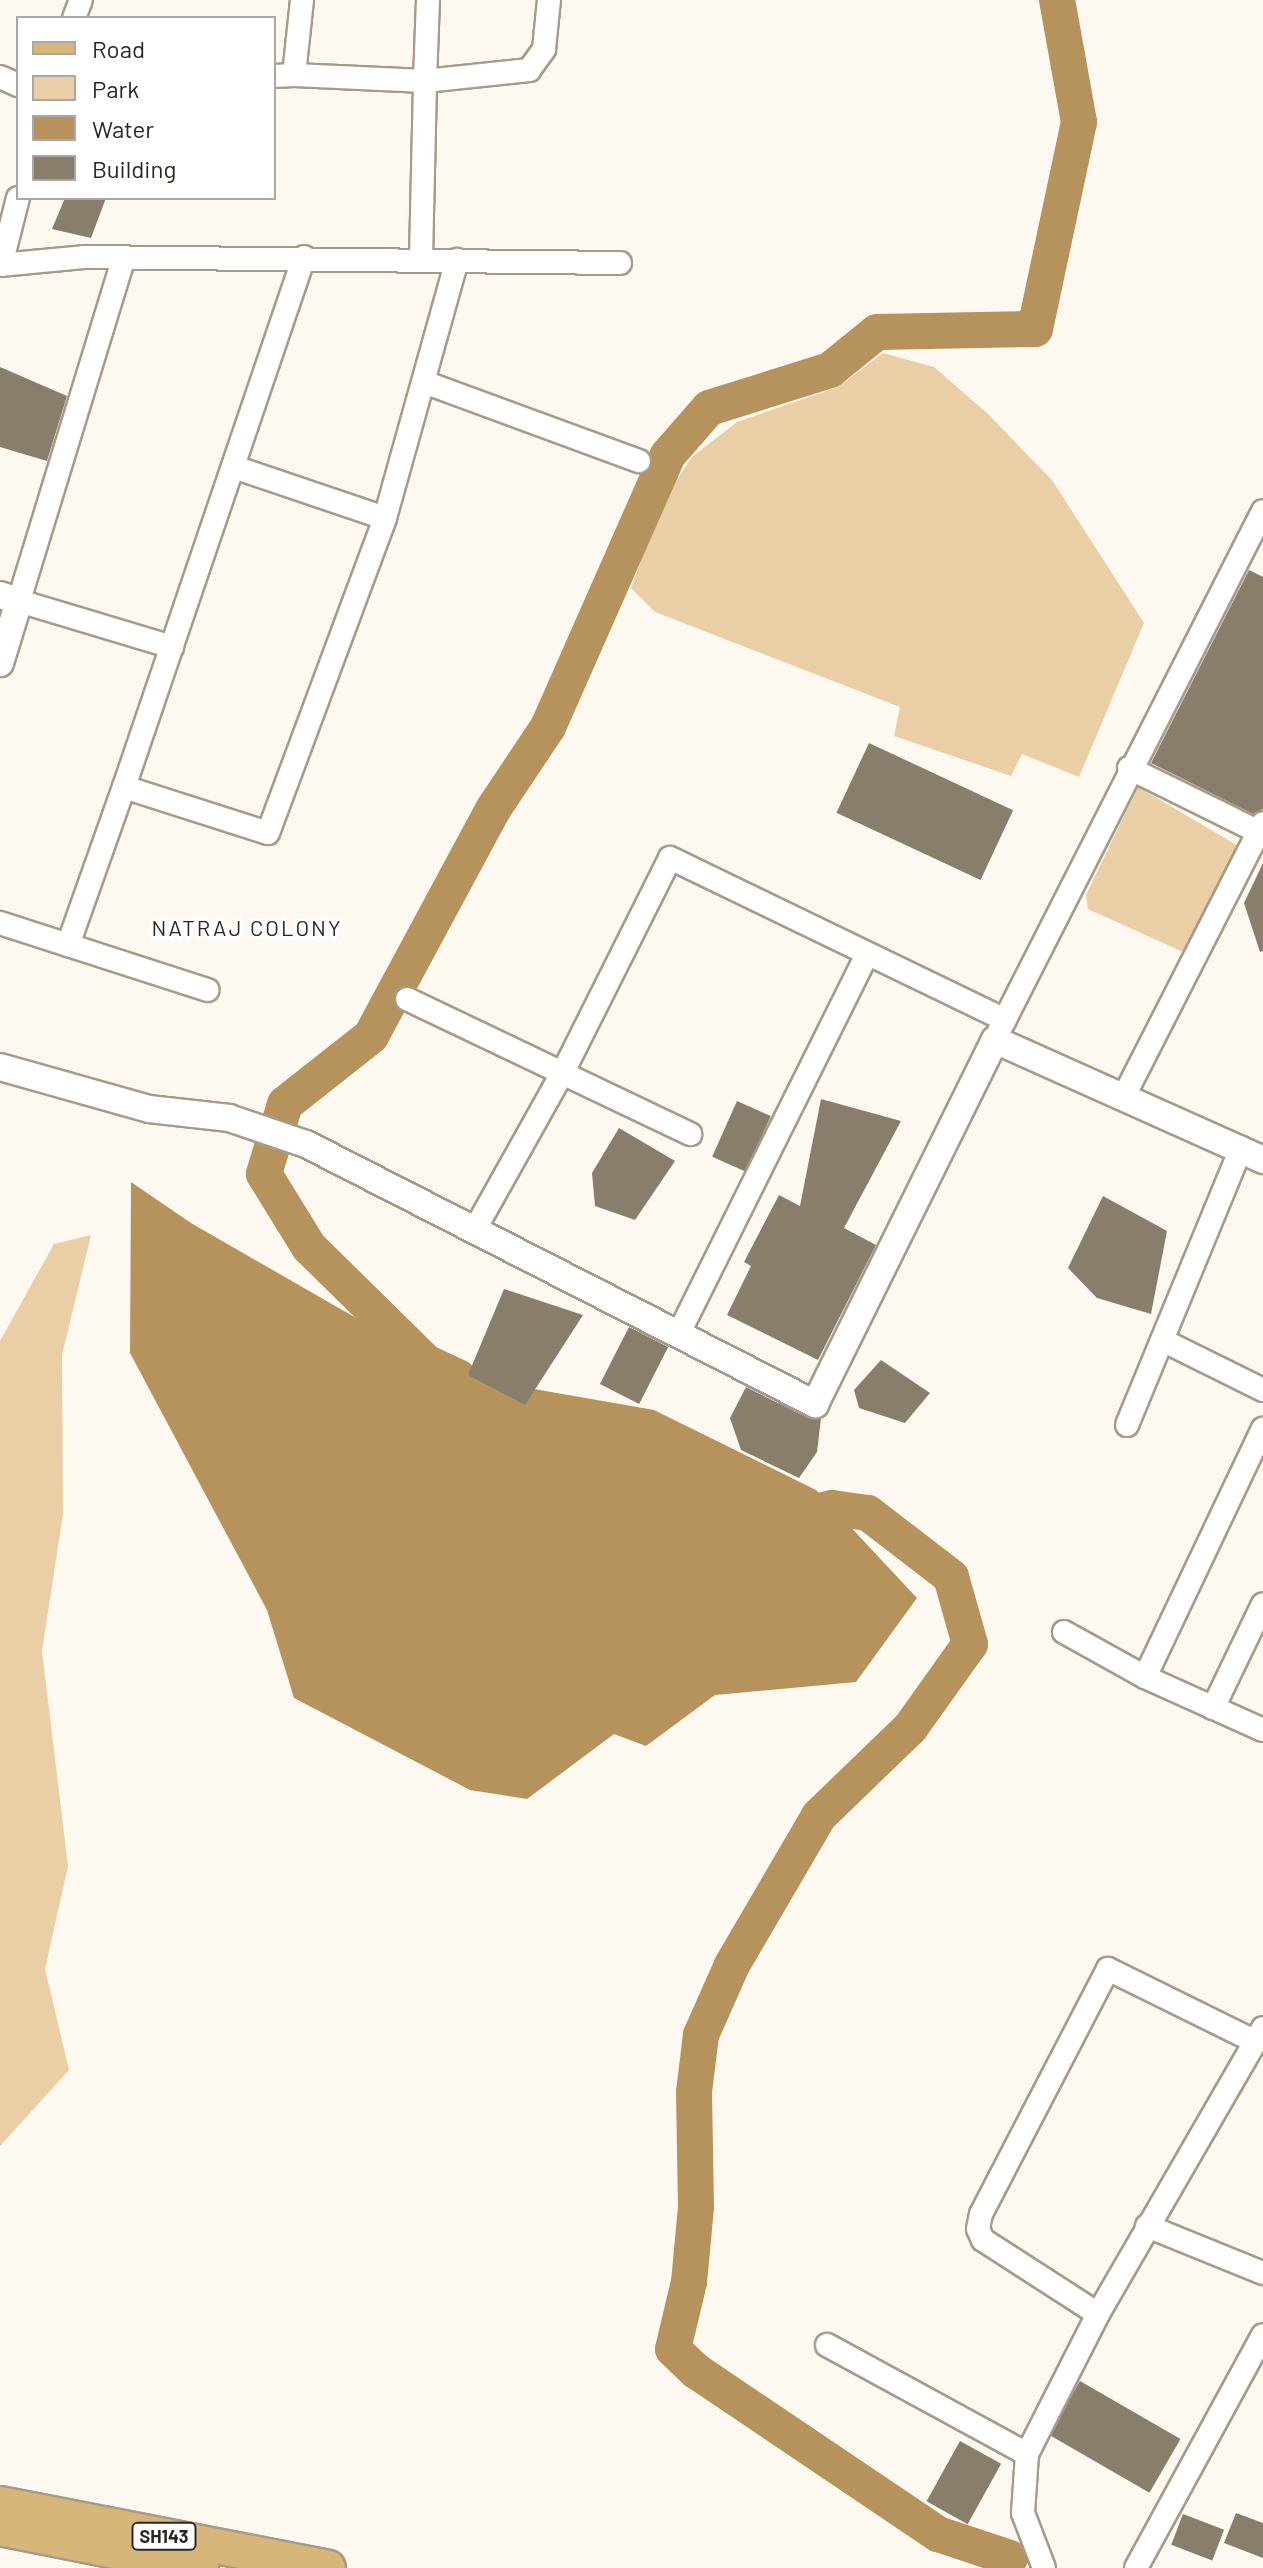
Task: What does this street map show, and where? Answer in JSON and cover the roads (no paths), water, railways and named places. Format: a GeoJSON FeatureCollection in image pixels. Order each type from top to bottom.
{"type":"FeatureCollection","features":[{"type":"Feature","properties":{"kind":"main road","name":"SH143"},"geometry":{"type":"LineString","coordinates":[[0,2504],[328,2568]]}},
{"type":"Feature","properties":{"kind":"main road","name":"SH143"},"geometry":{"type":"LineString","coordinates":[[0,2528],[201,2568]]}},
{"type":"Feature","properties":{"kind":"street"},"geometry":{"type":"LineString","coordinates":[[302,0],[284,76],[425,81],[529,70],[544,49],[549,0]]}},
{"type":"Feature","properties":{"kind":"street"},"geometry":{"type":"LineString","coordinates":[[421,259],[428,0]]}},
{"type":"Feature","properties":{"kind":"street"},"geometry":{"type":"LineString","coordinates":[[17,200],[0,265],[124,257],[620,263]]}},
{"type":"Feature","properties":{"kind":"street"},"geometry":{"type":"LineString","coordinates":[[0,663],[9,598],[124,257]]}},
{"type":"Feature","properties":{"kind":"street"},"geometry":{"type":"LineString","coordinates":[[68,945],[304,257]]}},
{"type":"Feature","properties":{"kind":"street"},"geometry":{"type":"LineString","coordinates":[[124,787],[268,833],[385,518],[457,260]]}},
{"type":"Feature","properties":{"kind":"street"},"geometry":{"type":"LineString","coordinates":[[424,382],[639,461]]}},
{"type":"Feature","properties":{"kind":"street"},"geometry":{"type":"LineString","coordinates":[[234,467],[385,518]]}},
{"type":"Feature","properties":{"kind":"street"},"geometry":{"type":"LineString","coordinates":[[0,1067],[149,1109],[229,1118],[306,1144],[474,1231],[680,1331],[815,1404],[1129,768],[1263,511]]}},
{"type":"Feature","properties":{"kind":"street"},"geometry":{"type":"LineString","coordinates":[[9,598],[172,647]]}},
{"type":"Feature","properties":{"kind":"street"},"geometry":{"type":"LineString","coordinates":[[1124,1096],[1262,830],[1129,768]]}},
{"type":"Feature","properties":{"kind":"street"},"geometry":{"type":"LineString","coordinates":[[474,1231],[563,1072],[670,858],[867,954],[1124,1096],[1252,1154],[1162,1340],[1127,1425]]}},
{"type":"Feature","properties":{"kind":"street"},"geometry":{"type":"LineString","coordinates":[[0,923],[207,990]]}},
{"type":"Feature","properties":{"kind":"street"},"geometry":{"type":"LineString","coordinates":[[680,1331],[867,954]]}},
{"type":"Feature","properties":{"kind":"street"},"geometry":{"type":"LineString","coordinates":[[407,999],[690,1134]]}},
{"type":"Feature","properties":{"kind":"street"},"geometry":{"type":"LineString","coordinates":[[1162,1340],[1263,1390]]}},
{"type":"Feature","properties":{"kind":"street"},"geometry":{"type":"LineString","coordinates":[[1145,1677],[1263,1429]]}},
{"type":"Feature","properties":{"kind":"street"},"geometry":{"type":"LineString","coordinates":[[1213,1708],[1263,1604]]}},
{"type":"Feature","properties":{"kind":"street"},"geometry":{"type":"LineString","coordinates":[[1064,1632],[1145,1677],[1263,1730]]}},
{"type":"Feature","properties":{"kind":"street"},"geometry":{"type":"LineString","coordinates":[[1044,2568],[1023,2513],[1027,2454],[1147,2226],[1261,2044],[1108,1969],[985,2206],[978,2229],[983,2240],[1098,2314]]}},
{"type":"Feature","properties":{"kind":"street"},"geometry":{"type":"LineString","coordinates":[[1147,2226],[1263,2273]]}},
{"type":"Feature","properties":{"kind":"street"},"geometry":{"type":"LineString","coordinates":[[1136,2568],[1263,2335]]}},
{"type":"Feature","properties":{"kind":"street"},"geometry":{"type":"LineString","coordinates":[[827,2345],[1027,2454]]}},
{"type":"Feature","properties":{"kind":"water"},"geometry":{"type":"Polygon","coordinates":[[[131,1182],[191,1223],[424,1357],[534,1389],[654,1410],[816,1490],[917,1598],[856,1682],[715,1695],[646,1746],[614,1734],[527,1799],[470,1790],[294,1698],[267,1610],[130,1353],[131,1182]]]}},
{"type":"Feature","properties":{"kind":"waterway"},"geometry":{"type":"LineString","coordinates":[[458,1377],[426,1362],[309,1247],[264,1174],[285,1104],[371,1036],[494,808],[548,727],[668,455],[709,408],[830,370],[877,332],[1035,329],[1079,122],[1057,0]]}},
{"type":"Feature","properties":{"kind":"waterway"},"geometry":{"type":"LineString","coordinates":[[785,1518],[832,1508],[868,1513],[951,1577],[970,1644],[910,1728],[819,1816],[732,1965],[701,2035],[694,2092],[696,2207],[689,2282],[673,2349],[696,2371],[938,2534],[1010,2558]]}},
{"type":"Feature","properties":{"kind":"district","name":"NATRAJ COLONY"},"geometry":{"type":"Point","coordinates":[247,928]}}]}
